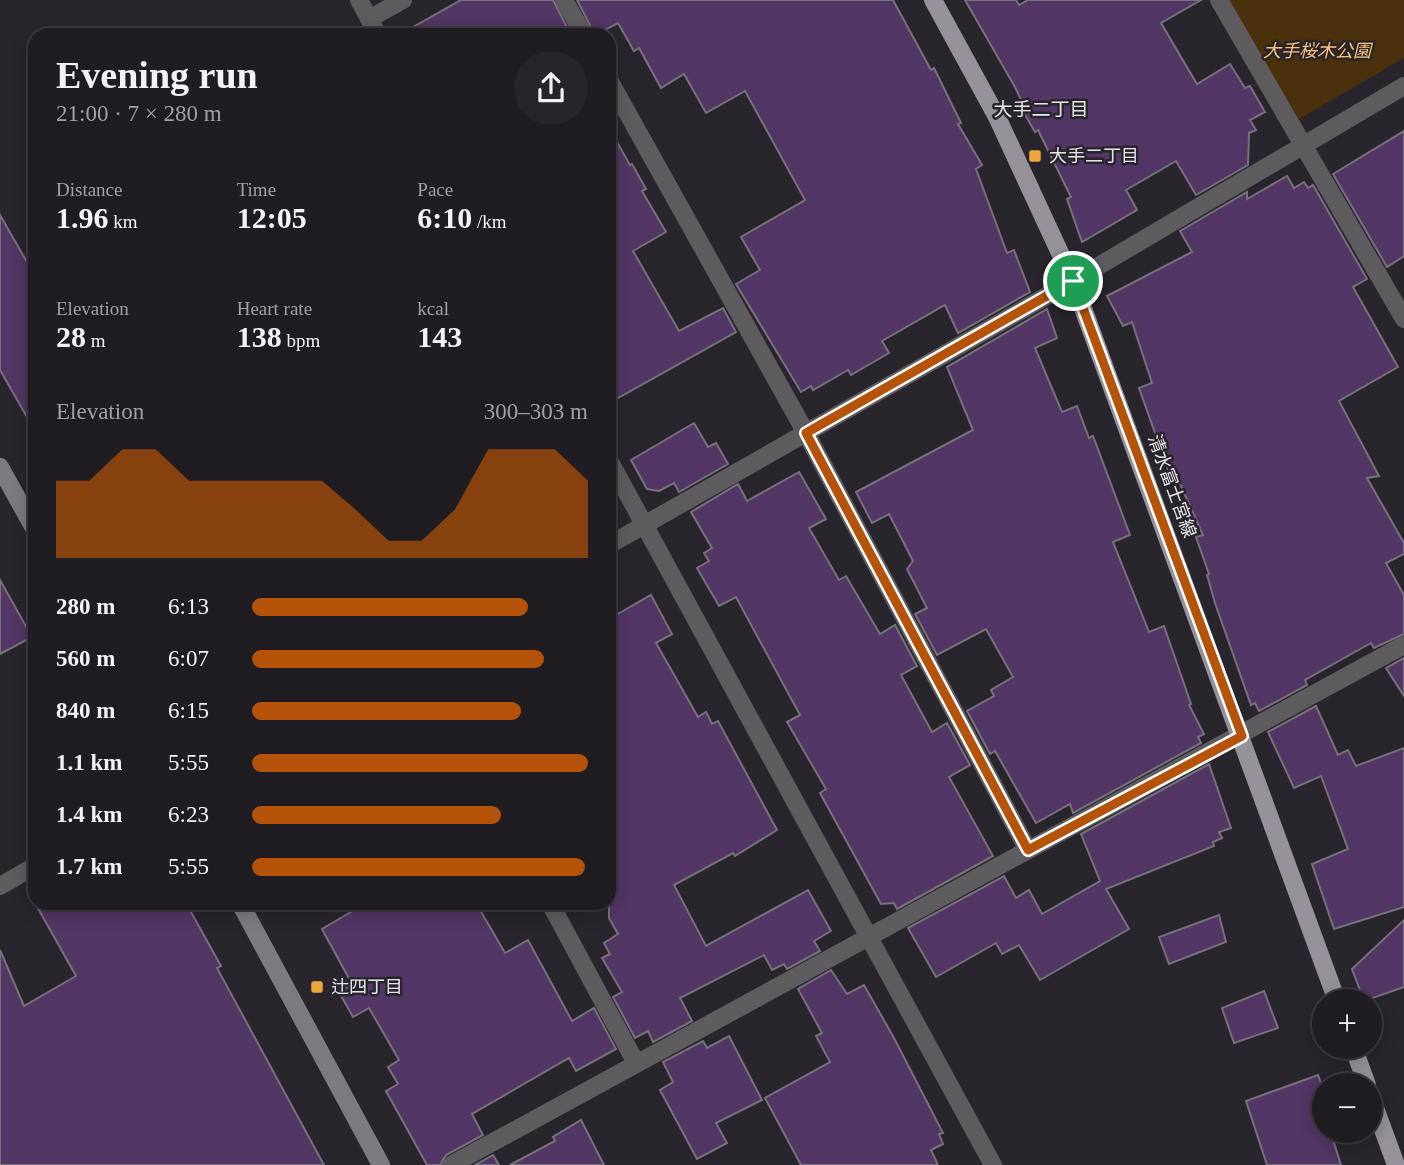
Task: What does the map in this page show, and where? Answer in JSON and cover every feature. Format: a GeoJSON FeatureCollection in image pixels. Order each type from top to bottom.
{"type":"FeatureCollection","features":[{"type":"Feature","properties":{"kind":"main road","name":"清水富士宮線"},"geometry":{"type":"LineString","coordinates":[[933,0],[998,117],[1073,281],[1333,989]]}},
{"type":"Feature","properties":{"kind":"main road"},"geometry":{"type":"LineString","coordinates":[[1382,1127],[1396,1165]]}},
{"type":"Feature","properties":{"kind":"street"},"geometry":{"type":"LineString","coordinates":[[359,0],[374,27],[403,0]]}},
{"type":"Feature","properties":{"kind":"street"},"geometry":{"type":"LineString","coordinates":[[565,0],[580,28]]}},
{"type":"Feature","properties":{"kind":"street"},"geometry":{"type":"LineString","coordinates":[[1219,0],[1404,319]]}},
{"type":"Feature","properties":{"kind":"street"},"geometry":{"type":"LineString","coordinates":[[616,541],[1073,281],[1404,86]]}},
{"type":"Feature","properties":{"kind":"street"},"geometry":{"type":"LineString","coordinates":[[616,93],[806,433],[1028,850]]}},
{"type":"Feature","properties":{"kind":"street"},"geometry":{"type":"LineString","coordinates":[[0,467],[28,517]]}},
{"type":"Feature","properties":{"kind":"street"},"geometry":{"type":"LineString","coordinates":[[616,473],[993,1165]]}},
{"type":"Feature","properties":{"kind":"street"},"geometry":{"type":"LineString","coordinates":[[451,1165],[1242,736],[1404,645]]}},
{"type":"Feature","properties":{"kind":"street"},"geometry":{"type":"LineString","coordinates":[[0,886],[28,870]]}},
{"type":"Feature","properties":{"kind":"street"},"geometry":{"type":"LineString","coordinates":[[244,910],[381,1165]]}},
{"type":"Feature","properties":{"kind":"street"},"geometry":{"type":"LineString","coordinates":[[554,910],[636,1063]]}},
{"type":"Feature","properties":{"kind":"green space","name":"大手桜木公園"},"geometry":{"type":"Polygon","coordinates":[[[1227,0],[1404,0],[1404,58],[1299,119],[1227,0]]]}},
{"type":"Feature","properties":{"kind":"building"},"geometry":{"type":"Polygon","coordinates":[[[461,0],[553,0],[567,28],[411,28],[461,0]]]}},
{"type":"Feature","properties":{"kind":"building"},"geometry":{"type":"Polygon","coordinates":[[[577,0],[893,0],[931,70],[934,68],[961,123],[958,124],[982,165],[976,169],[1007,253],[1014,250],[1030,292],[958,333],[945,305],[882,341],[889,353],[851,375],[848,370],[813,390],[811,386],[801,392],[736,284],[760,270],[741,237],[805,200],[745,91],[706,113],[684,74],[661,88],[639,48],[634,51],[618,23],[608,28],[591,28],[577,0]]]}},
{"type":"Feature","properties":{"kind":"building"},"geometry":{"type":"Polygon","coordinates":[[[965,0],[1016,0],[1019,5],[1028,0],[1201,0],[1161,23],[1197,84],[1230,64],[1245,88],[1250,86],[1265,112],[1250,120],[1256,130],[1249,133],[1248,165],[1196,195],[1176,161],[1126,190],[1137,210],[1082,242],[1067,199],[1071,197],[1038,130],[1035,132],[1020,106],[1023,104],[1015,87],[965,0]]]}},
{"type":"Feature","properties":{"kind":"building"},"geometry":{"type":"Polygon","coordinates":[[[1404,131],[1404,256],[1387,267],[1333,174],[1404,131]]]}},
{"type":"Feature","properties":{"kind":"building"},"geometry":{"type":"Polygon","coordinates":[[[616,140],[646,189],[642,191],[666,232],[633,251],[679,331],[723,308],[736,332],[616,399],[616,140]]]}},
{"type":"Feature","properties":{"kind":"building"},"geometry":{"type":"Polygon","coordinates":[[[1287,176],[1294,188],[1304,182],[1308,188],[1313,185],[1367,279],[1353,287],[1398,367],[1339,401],[1379,476],[1367,478],[1404,543],[1404,554],[1386,563],[1404,595],[1404,634],[1374,648],[1371,643],[1305,680],[1307,685],[1259,711],[1255,703],[1251,705],[1215,603],[1207,575],[1209,574],[1196,537],[1203,535],[1175,473],[1170,475],[1139,388],[1152,383],[1132,322],[1123,326],[1107,296],[1192,252],[1180,231],[1247,192],[1247,199],[1287,176]]]}},
{"type":"Feature","properties":{"kind":"building"},"geometry":{"type":"Polygon","coordinates":[[[0,215],[28,264],[28,419],[0,370],[0,215]]]}},
{"type":"Feature","properties":{"kind":"building"},"geometry":{"type":"Polygon","coordinates":[[[1047,309],[1057,338],[1035,348],[1062,412],[1077,406],[1089,438],[1093,436],[1130,535],[1113,542],[1149,632],[1164,626],[1191,704],[1189,705],[1204,734],[1198,737],[1201,743],[1073,813],[1070,804],[1036,823],[995,751],[990,754],[967,711],[994,696],[991,690],[1013,677],[986,629],[937,655],[915,614],[927,608],[907,569],[913,561],[889,514],[872,523],[856,492],[973,430],[947,367],[1047,309]]]}},
{"type":"Feature","properties":{"kind":"building"},"geometry":{"type":"Polygon","coordinates":[[[694,423],[708,447],[716,443],[728,464],[679,492],[674,483],[659,491],[647,489],[631,460],[694,423]]]}},
{"type":"Feature","properties":{"kind":"building"},"geometry":{"type":"Polygon","coordinates":[[[799,472],[826,519],[809,528],[839,580],[846,576],[880,634],[895,625],[917,666],[901,675],[932,732],[947,723],[970,765],[949,777],[993,856],[897,909],[894,903],[881,904],[820,793],[826,789],[787,722],[800,715],[736,597],[719,606],[697,568],[709,561],[704,553],[712,548],[691,512],[738,484],[747,501],[799,472]]]}},
{"type":"Feature","properties":{"kind":"building"},"geometry":{"type":"Polygon","coordinates":[[[0,580],[28,630],[28,639],[0,654],[0,580]]]}},
{"type":"Feature","properties":{"kind":"building"},"geometry":{"type":"Polygon","coordinates":[[[651,595],[672,634],[656,643],[698,717],[706,712],[712,724],[718,721],[777,830],[735,856],[733,853],[674,885],[706,946],[808,890],[831,931],[814,941],[820,951],[787,969],[784,964],[772,970],[764,955],[680,998],[692,1021],[653,1042],[648,1031],[635,1038],[613,997],[622,992],[602,958],[610,954],[604,943],[618,934],[609,918],[609,910],[616,910],[616,615],[651,595]]]}},
{"type":"Feature","properties":{"kind":"building"},"geometry":{"type":"Polygon","coordinates":[[[1404,658],[1404,696],[1386,668],[1404,658]]]}},
{"type":"Feature","properties":{"kind":"building"},"geometry":{"type":"Polygon","coordinates":[[[1316,706],[1338,755],[1348,750],[1356,766],[1404,748],[1404,907],[1334,929],[1312,864],[1348,849],[1321,776],[1294,788],[1268,732],[1316,706]]]}},
{"type":"Feature","properties":{"kind":"building"},"geometry":{"type":"Polygon","coordinates":[[[1209,764],[1231,828],[1219,832],[1222,838],[1213,842],[1214,846],[1106,889],[1129,929],[1040,980],[1019,945],[1002,954],[996,943],[936,977],[908,928],[1004,876],[1016,898],[1029,890],[1042,914],[1100,881],[1081,834],[1209,764]]]}},
{"type":"Feature","properties":{"kind":"building"},"geometry":{"type":"Polygon","coordinates":[[[39,910],[190,910],[221,966],[217,968],[324,1165],[0,1165],[0,950],[24,1006],[76,976],[39,910]]]}},
{"type":"Feature","properties":{"kind":"building"},"geometry":{"type":"Polygon","coordinates":[[[354,910],[480,910],[505,953],[528,940],[572,1021],[594,1008],[616,1049],[576,1071],[569,1058],[472,1114],[483,1135],[446,1155],[440,1165],[427,1165],[386,1091],[398,1084],[388,1067],[399,1060],[369,1008],[353,1017],[339,992],[352,984],[322,929],[354,910]]]}},
{"type":"Feature","properties":{"kind":"building"},"geometry":{"type":"Polygon","coordinates":[[[1219,915],[1226,942],[1169,964],[1159,937],[1219,915]]]}},
{"type":"Feature","properties":{"kind":"building"},"geometry":{"type":"Polygon","coordinates":[[[1404,920],[1404,987],[1382,995],[1382,989],[1360,989],[1352,969],[1404,920]]]}},
{"type":"Feature","properties":{"kind":"building"},"geometry":{"type":"Polygon","coordinates":[[[831,970],[847,994],[864,985],[894,1038],[943,1133],[939,1134],[943,1144],[931,1150],[938,1165],[801,1165],[765,1098],[830,1062],[816,1036],[822,1033],[798,989],[831,970]]]}},
{"type":"Feature","properties":{"kind":"building"},"geometry":{"type":"Polygon","coordinates":[[[1264,991],[1278,1028],[1234,1043],[1222,1008],[1264,991]]]}},
{"type":"Feature","properties":{"kind":"building"},"geometry":{"type":"Polygon","coordinates":[[[729,1036],[762,1100],[716,1123],[727,1143],[697,1159],[660,1090],[673,1082],[663,1062],[703,1041],[707,1048],[729,1036]]]}},
{"type":"Feature","properties":{"kind":"building"},"geometry":{"type":"Polygon","coordinates":[[[1312,1077],[1312,1143],[1334,1143],[1341,1165],[1267,1165],[1246,1101],[1312,1077]]]}},
{"type":"Feature","properties":{"kind":"building"},"geometry":{"type":"Polygon","coordinates":[[[581,1120],[604,1165],[510,1165],[555,1141],[553,1137],[581,1120]]]}},
{"type":"Feature","properties":{"kind":"building"},"geometry":{"type":"Polygon","coordinates":[[[493,1155],[499,1165],[475,1165],[493,1155]]]}},
{"type":"Feature","properties":{"kind":"place","name":"大手二丁目"},"geometry":{"type":"Point","coordinates":[1035,156]}},
{"type":"Feature","properties":{"kind":"place","name":"辻四丁目"},"geometry":{"type":"Point","coordinates":[317,987]}},
{"type":"Feature","properties":{"kind":"district","name":"大手二丁目"},"geometry":{"type":"Point","coordinates":[1041,109]}},
{"type":"Feature","properties":{"kind":"route"},"geometry":{"type":"LineString","coordinates":[[1073,281],[1242,736],[1028,850],[806,433],[1073,281]]}}]}
